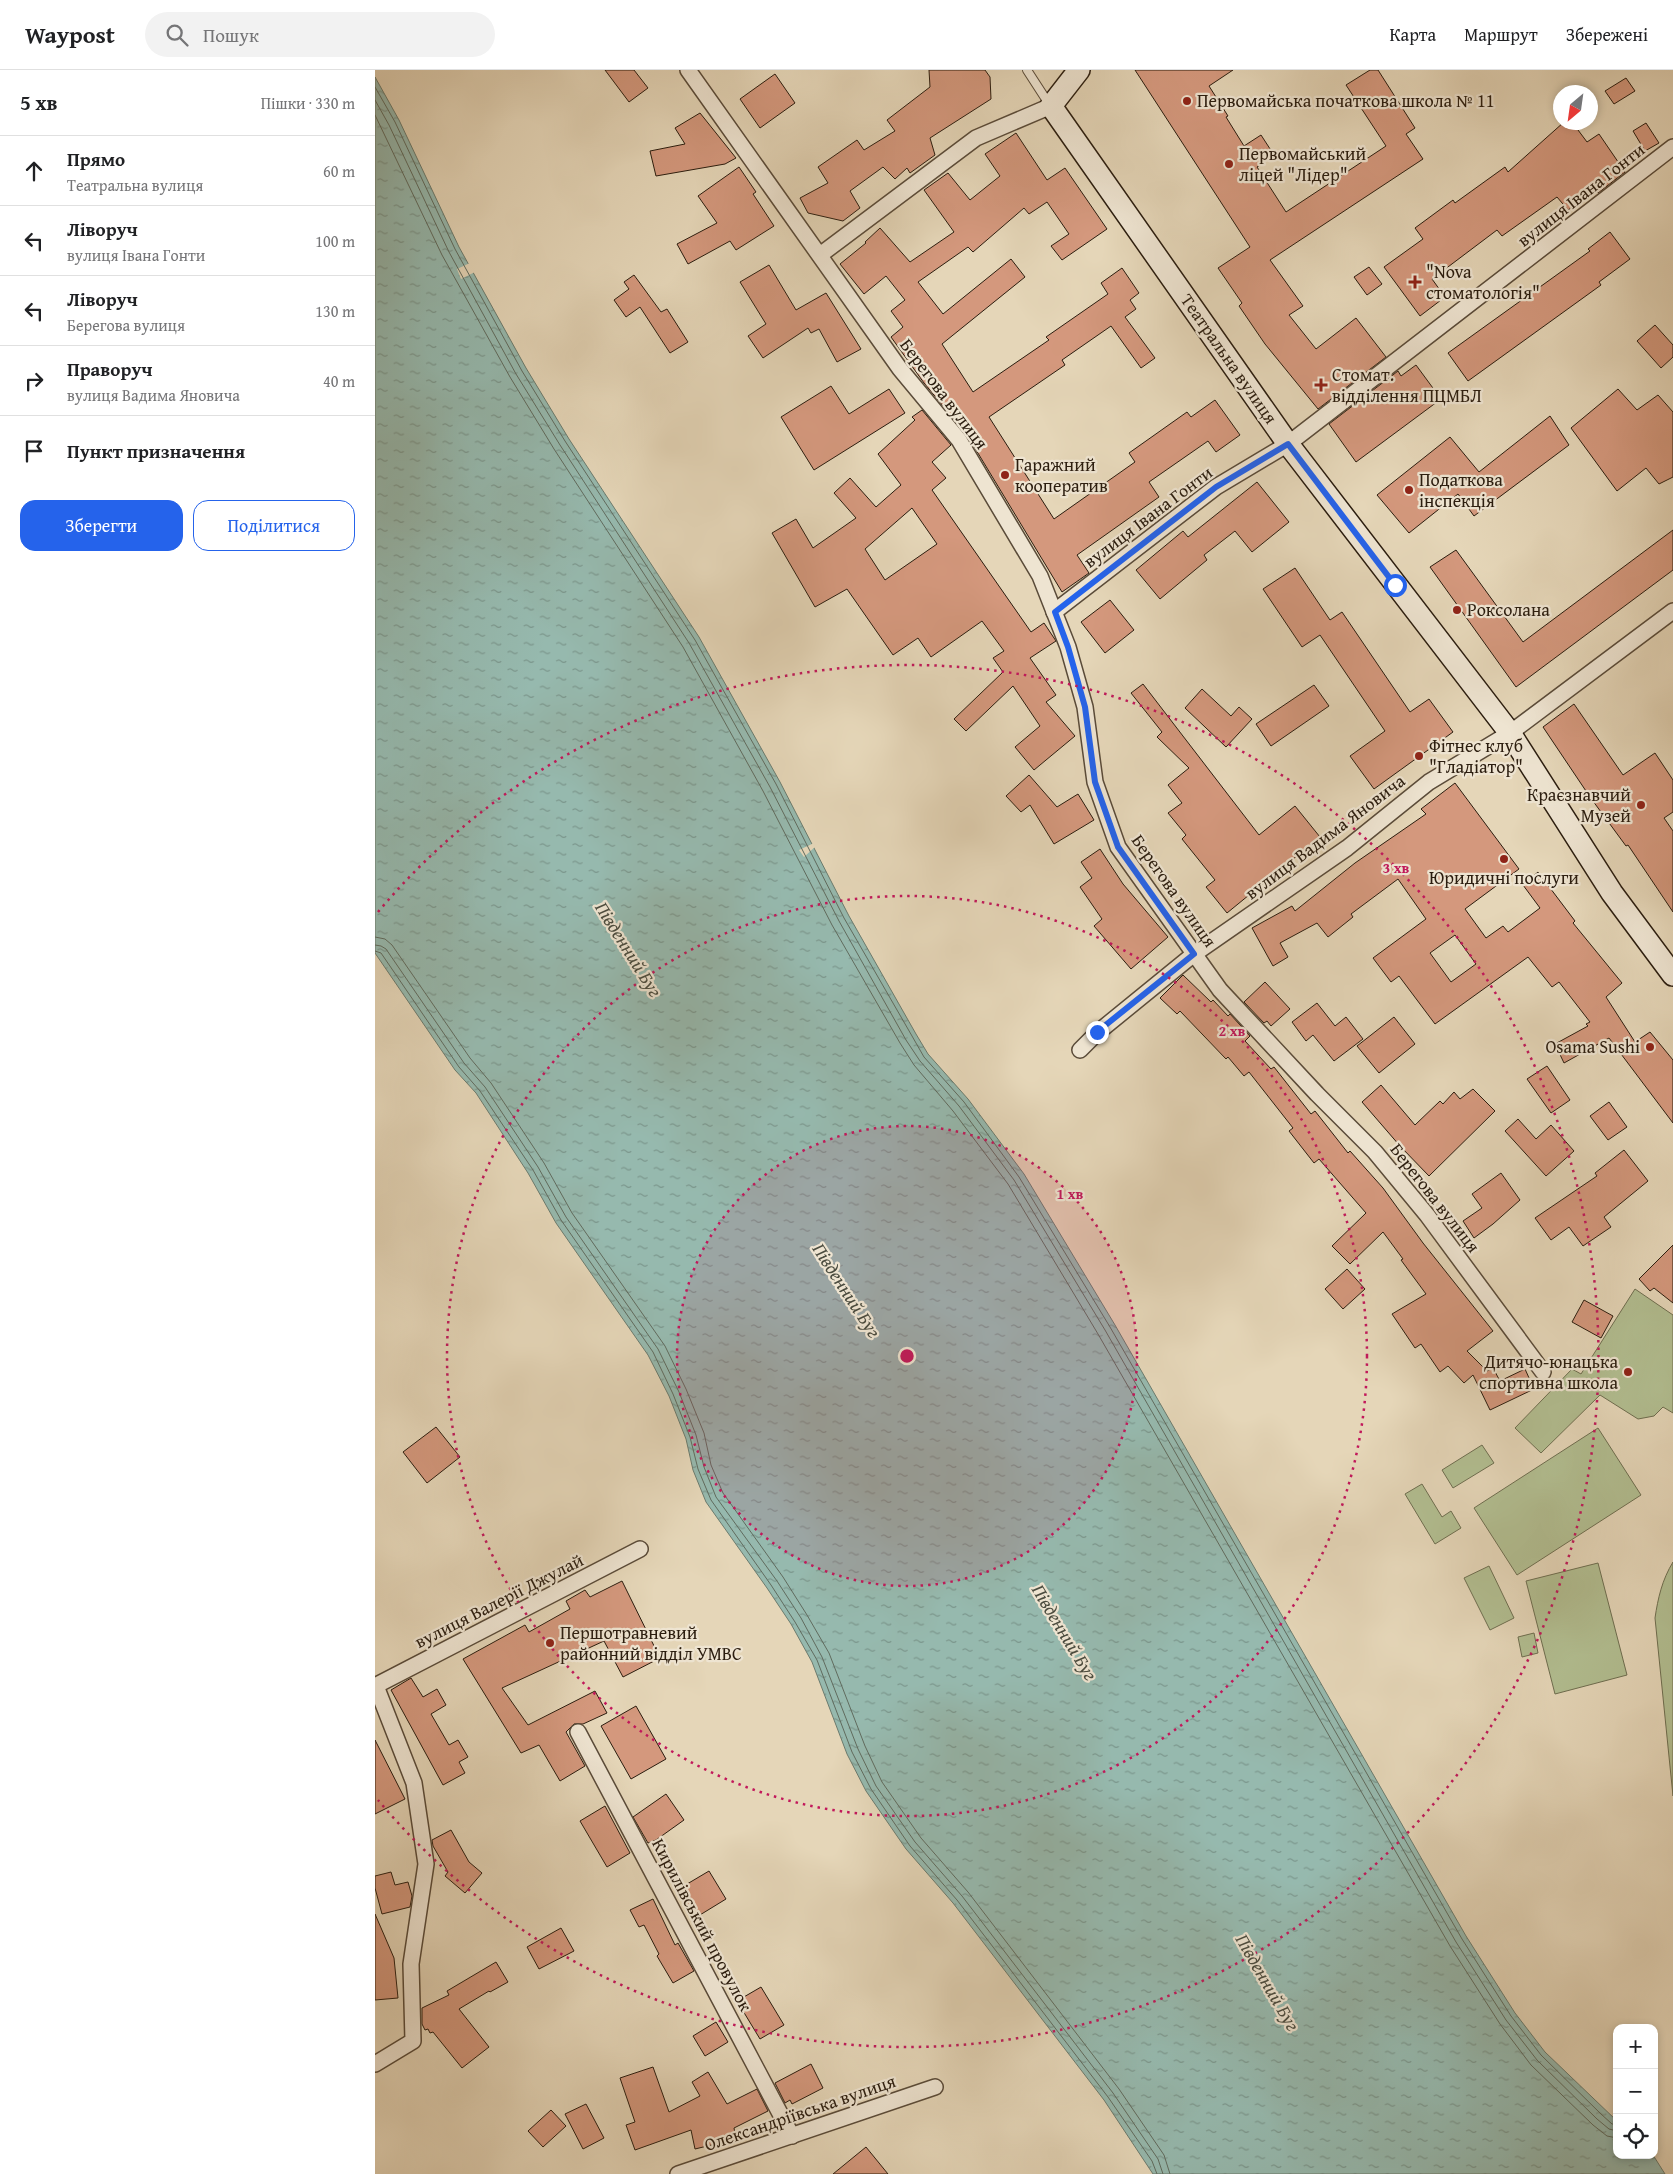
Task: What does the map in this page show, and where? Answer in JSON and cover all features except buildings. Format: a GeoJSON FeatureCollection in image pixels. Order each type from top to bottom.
{"type":"FeatureCollection","features":[{"type":"Feature","properties":{"kind":"street","name":"Берегова вулиця"},"geometry":{"type":"LineString","coordinates":[[688,70],[900,369],[959,440],[1040,576],[1068,647],[1085,707],[1095,782],[1118,847],[1219,990],[1317,1094],[1375,1152],[1427,1215],[1543,1372]]}},
{"type":"Feature","properties":{"kind":"street"},"geometry":{"type":"LineString","coordinates":[[820,255],[976,138],[1051,106],[1079,70]]}},
{"type":"Feature","properties":{"kind":"street","name":"Театральна вулиця"},"geometry":{"type":"LineString","coordinates":[[1051,106],[1288,444],[1510,733],[1612,893],[1673,974]]}},
{"type":"Feature","properties":{"kind":"street","name":"вулиця Івана Гонти"},"geometry":{"type":"LineString","coordinates":[[1055,612],[1216,487],[1288,444],[1673,147]]}},
{"type":"Feature","properties":{"kind":"street","name":"вулиця Вадима Яновича"},"geometry":{"type":"LineString","coordinates":[[1080,1050],[1097,1032],[1194,954],[1347,848],[1429,782],[1510,733],[1673,611]]}},
{"type":"Feature","properties":{"kind":"street","name":"вулиця Валерії Джулай"},"geometry":{"type":"LineString","coordinates":[[376,1686],[640,1549]]}},
{"type":"Feature","properties":{"kind":"street"},"geometry":{"type":"LineString","coordinates":[[375,2064],[413,2041],[411,1964],[426,1864],[414,1783],[376,1686]]}},
{"type":"Feature","properties":{"kind":"street","name":"Кирилівський провулок"},"geometry":{"type":"LineString","coordinates":[[578,1732],[792,2136]]}},
{"type":"Feature","properties":{"kind":"street","name":"Олександріївська вулиця"},"geometry":{"type":"LineString","coordinates":[[678,2174],[935,2087]]}},
{"type":"Feature","properties":{"kind":"lane"},"geometry":{"type":"LineString","coordinates":[[1027,70],[1051,106]]}},
{"type":"Feature","properties":{"kind":"green space","name":"Дитячо-юнацька спортивна школа"},"geometry":{"type":"Polygon","coordinates":[[[1635,1289],[1673,1315],[1673,1413],[1663,1407],[1654,1416],[1638,1419],[1600,1395],[1541,1453],[1515,1428],[1572,1369],[1581,1374],[1635,1289]]]}},
{"type":"Feature","properties":{"kind":"green space"},"geometry":{"type":"Polygon","coordinates":[[[1598,1428],[1641,1495],[1517,1575],[1474,1508],[1598,1428]]]}},
{"type":"Feature","properties":{"kind":"green space"},"geometry":{"type":"Polygon","coordinates":[[[1482,1445],[1494,1463],[1453,1488],[1442,1470],[1482,1445]]]}},
{"type":"Feature","properties":{"kind":"green space"},"geometry":{"type":"Polygon","coordinates":[[[1422,1484],[1442,1517],[1451,1511],[1461,1528],[1435,1544],[1405,1494],[1422,1484]]]}},
{"type":"Feature","properties":{"kind":"green space"},"geometry":{"type":"Polygon","coordinates":[[[1673,1562],[1673,1796],[1655,1618],[1661,1589],[1673,1562]]]}},
{"type":"Feature","properties":{"kind":"green space"},"geometry":{"type":"Polygon","coordinates":[[[1598,1563],[1627,1675],[1555,1694],[1526,1581],[1598,1563]]]}},
{"type":"Feature","properties":{"kind":"green space"},"geometry":{"type":"Polygon","coordinates":[[[1489,1566],[1514,1618],[1490,1630],[1464,1578],[1489,1566]]]}},
{"type":"Feature","properties":{"kind":"green space"},"geometry":{"type":"Polygon","coordinates":[[[1534,1633],[1538,1653],[1522,1657],[1518,1637],[1534,1633]]]}},
{"type":"Feature","properties":{"kind":"water","name":"Південний Буг"},"geometry":{"type":"Polygon","coordinates":[[[375,77],[399,120],[459,247],[526,368],[569,439],[699,637],[780,782],[849,916],[916,1034],[928,1054],[968,1099],[1024,1174],[1115,1325],[1466,1936],[1515,2013],[1545,2052],[1613,2117],[1613,2159],[1656,2159],[1665,2174],[1153,2174],[1104,2100],[953,1903],[906,1849],[866,1791],[847,1754],[812,1662],[791,1624],[706,1502],[693,1470],[686,1439],[669,1396],[648,1355],[556,1223],[528,1173],[476,1093],[455,1070],[375,953],[375,77]]]}},
{"type":"Feature","properties":{"kind":"pier"},"geometry":{"type":"Polygon","coordinates":[[[470,263],[475,272],[461,279],[457,269],[470,263]]]}},
{"type":"Feature","properties":{"kind":"pier"},"geometry":{"type":"Polygon","coordinates":[[[814,843],[816,846],[804,857],[799,850],[814,843]]]}},
{"type":"Feature","properties":{"kind":"place","name":"Первомайська початкова школа № 11"},"geometry":{"type":"Point","coordinates":[1187,101]}},
{"type":"Feature","properties":{"kind":"place","name":"Первомайський ліцей \"Лідер\""},"geometry":{"type":"Point","coordinates":[1229,164]}},
{"type":"Feature","properties":{"kind":"place","name":"\"Nova стоматологія\""},"geometry":{"type":"Point","coordinates":[1415,282]}},
{"type":"Feature","properties":{"kind":"place","name":"Стомат. відділення ПЦМБЛ"},"geometry":{"type":"Point","coordinates":[1321,385]}},
{"type":"Feature","properties":{"kind":"place","name":"Гаражний кооператив"},"geometry":{"type":"Point","coordinates":[1005,475]}},
{"type":"Feature","properties":{"kind":"place","name":"Податкова інспекція"},"geometry":{"type":"Point","coordinates":[1409,490]}},
{"type":"Feature","properties":{"kind":"place","name":"Роксолана"},"geometry":{"type":"Point","coordinates":[1457,610]}},
{"type":"Feature","properties":{"kind":"place","name":"Фітнес клуб \"Гладіатор\""},"geometry":{"type":"Point","coordinates":[1419,756]}},
{"type":"Feature","properties":{"kind":"place","name":"Краєзнавчий Музей"},"geometry":{"type":"Point","coordinates":[1641,805]}},
{"type":"Feature","properties":{"kind":"place","name":"Юридичні послуги"},"geometry":{"type":"Point","coordinates":[1504,859]}},
{"type":"Feature","properties":{"kind":"place","name":"Osama Sushi"},"geometry":{"type":"Point","coordinates":[1650,1047]}},
{"type":"Feature","properties":{"kind":"place","name":"Дитячо-юнацька спортивна школа"},"geometry":{"type":"Point","coordinates":[1628,1372]}},
{"type":"Feature","properties":{"kind":"place","name":"Першотравневий районний відділ УМВС"},"geometry":{"type":"Point","coordinates":[550,1643]}},
{"type":"Feature","properties":{"kind":"route"},"geometry":{"type":"LineString","coordinates":[[1097,1032],[1153,985],[1194,954],[1118,847],[1095,782],[1085,707],[1068,647],[1055,612],[1216,487],[1288,444],[1395,585]]}}]}
